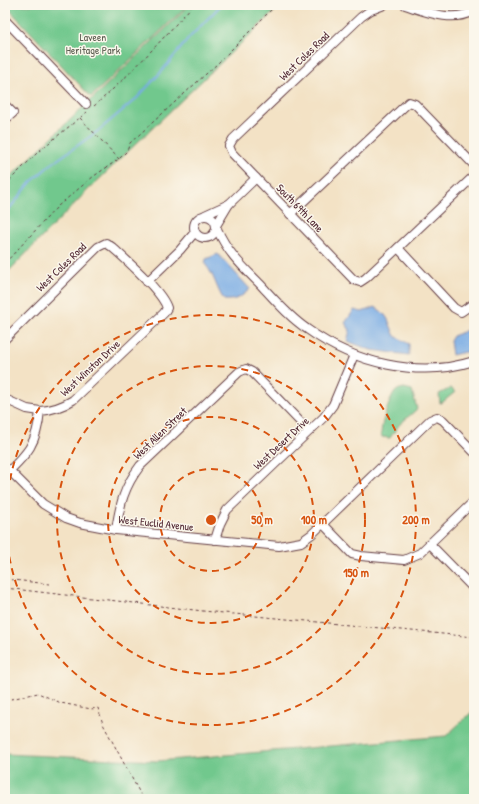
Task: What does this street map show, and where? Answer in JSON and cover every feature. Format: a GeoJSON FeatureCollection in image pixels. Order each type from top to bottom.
{"type":"FeatureCollection","features":[{"type":"Feature","properties":{"kind":"street","name":"West Coles Road"},"geometry":{"type":"LineString","coordinates":[[229,146],[233,139],[361,17],[371,10],[383,5]]}},
{"type":"Feature","properties":{"kind":"street"},"geometry":{"type":"LineString","coordinates":[[405,5],[454,17],[464,16],[474,11]]}},
{"type":"Feature","properties":{"kind":"street"},"geometry":{"type":"LineString","coordinates":[[5,20],[86,104]]}},
{"type":"Feature","properties":{"kind":"street"},"geometry":{"type":"LineString","coordinates":[[290,214],[404,105],[410,102],[415,104],[474,165]]}},
{"type":"Feature","properties":{"kind":"street"},"geometry":{"type":"LineString","coordinates":[[5,105],[13,113],[5,120]]}},
{"type":"Feature","properties":{"kind":"street","name":"South 69th Lane"},"geometry":{"type":"LineString","coordinates":[[229,146],[232,153],[354,280],[360,282],[366,278],[398,248]]}},
{"type":"Feature","properties":{"kind":"street"},"geometry":{"type":"LineString","coordinates":[[474,176],[398,248],[454,308],[461,312],[474,302]]}},
{"type":"Feature","properties":{"kind":"street"},"geometry":{"type":"LineString","coordinates":[[256,178],[228,204],[196,221],[201,236],[226,249],[291,317],[322,339],[354,355],[389,365],[420,369],[446,368],[474,361]]}},
{"type":"Feature","properties":{"kind":"street"},"geometry":{"type":"LineString","coordinates":[[147,282],[180,250],[201,236],[214,234],[228,204]]}},
{"type":"Feature","properties":{"kind":"street"},"geometry":{"type":"LineString","coordinates":[[205,215],[212,217],[226,249]]}},
{"type":"Feature","properties":{"kind":"street","name":"West Coles Road"},"geometry":{"type":"LineString","coordinates":[[5,339],[82,262],[98,247],[106,243],[112,247],[147,282],[166,303],[167,308]]}},
{"type":"Feature","properties":{"kind":"street","name":"West Winston Drive"},"geometry":{"type":"LineString","coordinates":[[40,411],[64,406],[74,400],[164,314],[167,308]]}},
{"type":"Feature","properties":{"kind":"street","name":"West Desert Drive"},"geometry":{"type":"LineString","coordinates":[[215,540],[220,524],[227,510],[309,431],[333,405],[354,355]]}},
{"type":"Feature","properties":{"kind":"street","name":"West Allen Street"},"geometry":{"type":"LineString","coordinates":[[116,530],[123,493],[131,478],[140,466],[239,372],[246,369],[252,372],[309,431]]}},
{"type":"Feature","properties":{"kind":"street"},"geometry":{"type":"LineString","coordinates":[[5,398],[27,409],[40,411],[38,432],[33,444],[7,472]]}},
{"type":"Feature","properties":{"kind":"street","name":"West Euclid Avenue"},"geometry":{"type":"LineString","coordinates":[[7,472],[55,512],[80,523],[116,530],[278,546],[290,545],[306,538],[323,524],[430,420],[437,417],[443,420],[474,452]]}},
{"type":"Feature","properties":{"kind":"street"},"geometry":{"type":"LineString","coordinates":[[323,524],[346,549],[361,556],[404,560],[416,555],[430,544],[474,501]]}},
{"type":"Feature","properties":{"kind":"street"},"geometry":{"type":"LineString","coordinates":[[430,544],[474,589]]}},
{"type":"Feature","properties":{"kind":"path"},"geometry":{"type":"LineString","coordinates":[[5,184],[39,151],[124,80],[148,57],[193,5]]}},
{"type":"Feature","properties":{"kind":"path"},"geometry":{"type":"LineString","coordinates":[[5,263],[58,206],[94,176],[119,159],[126,151],[130,143],[217,64],[276,5]]}},
{"type":"Feature","properties":{"kind":"path"},"geometry":{"type":"LineString","coordinates":[[80,117],[119,159]]}},
{"type":"Feature","properties":{"kind":"path"},"geometry":{"type":"LineString","coordinates":[[5,579],[48,584]]}},
{"type":"Feature","properties":{"kind":"path"},"geometry":{"type":"LineString","coordinates":[[5,588],[202,611],[474,637]]}},
{"type":"Feature","properties":{"kind":"path"},"geometry":{"type":"LineString","coordinates":[[5,698],[10,699],[38,693],[61,703],[91,709],[98,708],[103,724],[143,799]]}},
{"type":"Feature","properties":{"kind":"green space","name":"Laveen Heritage Park"},"geometry":{"type":"Polygon","coordinates":[[[5,5],[188,5],[91,97],[5,5]]]}},
{"type":"Feature","properties":{"kind":"green space"},"geometry":{"type":"Polygon","coordinates":[[[190,5],[281,5],[89,189],[5,275],[5,182],[190,5]]]}},
{"type":"Feature","properties":{"kind":"green space"},"geometry":{"type":"Polygon","coordinates":[[[404,388],[412,390],[417,409],[399,425],[390,438],[382,437],[381,433],[383,421],[390,401],[395,392],[404,388]]]}},
{"type":"Feature","properties":{"kind":"green space"},"geometry":{"type":"Polygon","coordinates":[[[451,388],[455,392],[440,403],[439,394],[451,388]]]}},
{"type":"Feature","properties":{"kind":"green space"},"geometry":{"type":"Polygon","coordinates":[[[474,710],[474,799],[5,799],[5,754],[157,761],[446,736],[474,710]]]}},
{"type":"Feature","properties":{"kind":"water"},"geometry":{"type":"Polygon","coordinates":[[[218,254],[250,289],[238,298],[224,300],[205,264],[206,259],[218,254]]]}},
{"type":"Feature","properties":{"kind":"water"},"geometry":{"type":"Polygon","coordinates":[[[375,307],[386,316],[395,336],[409,344],[409,355],[371,350],[347,341],[350,330],[345,323],[354,310],[362,312],[375,307]]]}},
{"type":"Feature","properties":{"kind":"water"},"geometry":{"type":"Polygon","coordinates":[[[474,327],[474,350],[452,355],[450,341],[453,336],[474,327]]]}},
{"type":"Feature","properties":{"kind":"waterway"},"geometry":{"type":"LineString","coordinates":[[5,214],[31,182],[50,165],[98,131],[137,98],[162,71],[189,38],[221,5]]}}]}
